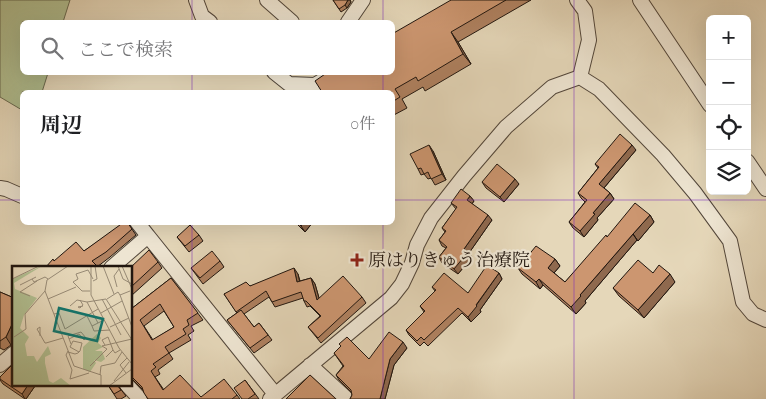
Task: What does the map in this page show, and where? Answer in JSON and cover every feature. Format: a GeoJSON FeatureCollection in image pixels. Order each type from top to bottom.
{"type":"FeatureCollection","features":[{"type":"Feature","properties":{"kind":"street"},"geometry":{"type":"LineString","coordinates":[[196,0],[202,16],[207,20]]}},
{"type":"Feature","properties":{"kind":"street"},"geometry":{"type":"LineString","coordinates":[[267,0],[290,20]]}},
{"type":"Feature","properties":{"kind":"street"},"geometry":{"type":"LineString","coordinates":[[349,20],[363,0]]}},
{"type":"Feature","properties":{"kind":"street"},"geometry":{"type":"LineString","coordinates":[[577,0],[584,11],[589,40],[580,77]]}},
{"type":"Feature","properties":{"kind":"street"},"geometry":{"type":"LineString","coordinates":[[640,0],[706,99]]}},
{"type":"Feature","properties":{"kind":"street"},"geometry":{"type":"LineString","coordinates":[[278,75],[288,84],[314,85],[331,75]]}},
{"type":"Feature","properties":{"kind":"street"},"geometry":{"type":"LineString","coordinates":[[580,77],[600,89],[663,156],[695,194],[730,242],[744,302],[753,314],[766,320]]}},
{"type":"Feature","properties":{"kind":"street"},"geometry":{"type":"LineString","coordinates":[[139,225],[272,397],[391,298],[402,284],[412,263],[416,245],[431,218],[506,127],[552,88],[580,77]]}},
{"type":"Feature","properties":{"kind":"street"},"geometry":{"type":"LineString","coordinates":[[751,167],[766,189]]}},
{"type":"Feature","properties":{"kind":"street"},"geometry":{"type":"LineString","coordinates":[[0,188],[20,195]]}},
{"type":"Feature","properties":{"kind":"street"},"geometry":{"type":"LineString","coordinates":[[113,266],[148,236]]}},
{"type":"Feature","properties":{"kind":"street"},"geometry":{"type":"LineString","coordinates":[[0,365],[12,355]]}},
{"type":"Feature","properties":{"kind":"street"},"geometry":{"type":"LineString","coordinates":[[310,365],[347,399]]}},
{"type":"Feature","properties":{"kind":"street"},"geometry":{"type":"LineString","coordinates":[[128,386],[140,399]]}},
{"type":"Feature","properties":{"kind":"green space"},"geometry":{"type":"Polygon","coordinates":[[[0,0],[70,0],[64,20],[20,20],[20,75],[47,75],[43,90],[20,90],[20,109],[0,97],[0,0]]]}},
{"type":"Feature","properties":{"kind":"building"},"geometry":{"type":"Polygon","coordinates":[[[333,0],[348,0],[339,9],[333,0]]]}},
{"type":"Feature","properties":{"kind":"building"},"geometry":{"type":"Polygon","coordinates":[[[451,0],[506,0],[451,32],[463,54],[418,81],[416,77],[395,89],[400,97],[395,100],[395,90],[321,90],[315,81],[324,75],[395,75],[395,32],[451,0]]]}},
{"type":"Feature","properties":{"kind":"building"},"geometry":{"type":"Polygon","coordinates":[[[620,134],[632,145],[599,184],[610,193],[580,231],[569,222],[587,200],[578,193],[599,167],[595,164],[620,134]]]}},
{"type":"Feature","properties":{"kind":"building"},"geometry":{"type":"Polygon","coordinates":[[[429,145],[442,174],[431,179],[428,172],[424,174],[421,168],[418,169],[410,154],[429,145]]]}},
{"type":"Feature","properties":{"kind":"building"},"geometry":{"type":"Polygon","coordinates":[[[497,164],[515,179],[500,197],[482,182],[497,164]]]}},
{"type":"Feature","properties":{"kind":"building"},"geometry":{"type":"Polygon","coordinates":[[[461,189],[470,196],[467,200],[488,215],[464,249],[468,252],[454,269],[439,257],[447,247],[439,240],[446,231],[442,228],[457,207],[451,203],[461,189]]]}},
{"type":"Feature","properties":{"kind":"building"},"geometry":{"type":"Polygon","coordinates":[[[635,203],[650,215],[571,307],[539,279],[536,282],[518,268],[536,246],[555,259],[548,268],[565,282],[606,235],[607,237],[635,203]]]}},
{"type":"Feature","properties":{"kind":"building"},"geometry":{"type":"Polygon","coordinates":[[[120,225],[129,225],[132,229],[106,252],[92,261],[95,266],[47,266],[76,242],[84,251],[120,225]]]}},
{"type":"Feature","properties":{"kind":"building"},"geometry":{"type":"Polygon","coordinates":[[[190,225],[199,235],[185,246],[177,237],[190,225]]]}},
{"type":"Feature","properties":{"kind":"building"},"geometry":{"type":"Polygon","coordinates":[[[149,250],[158,262],[132,286],[132,266],[149,250]]]}},
{"type":"Feature","properties":{"kind":"building"},"geometry":{"type":"Polygon","coordinates":[[[212,251],[220,261],[200,278],[191,268],[212,251]]]}},
{"type":"Feature","properties":{"kind":"building"},"geometry":{"type":"Polygon","coordinates":[[[638,260],[653,273],[659,265],[670,274],[638,310],[613,288],[638,260]]]}},
{"type":"Feature","properties":{"kind":"building"},"geometry":{"type":"Polygon","coordinates":[[[487,265],[499,273],[468,317],[458,308],[424,340],[421,337],[417,341],[406,330],[425,311],[420,306],[436,290],[432,287],[444,273],[468,293],[487,265]]]}},
{"type":"Feature","properties":{"kind":"building"},"geometry":{"type":"Polygon","coordinates":[[[294,268],[297,282],[311,278],[317,300],[343,276],[362,297],[318,338],[308,327],[321,316],[304,301],[301,292],[272,302],[266,291],[236,312],[224,294],[246,282],[250,286],[294,268]]]}},
{"type":"Feature","properties":{"kind":"building"},"geometry":{"type":"Polygon","coordinates":[[[171,278],[198,313],[187,320],[189,325],[183,329],[186,334],[165,347],[169,353],[153,364],[156,367],[151,371],[163,390],[180,375],[201,397],[224,379],[237,395],[232,399],[148,399],[142,387],[132,377],[132,308],[171,278]],[[160,304],[140,320],[152,340],[174,327],[160,304]]]}},
{"type":"Feature","properties":{"kind":"building"},"geometry":{"type":"Polygon","coordinates":[[[0,292],[12,297],[12,324],[6,337],[0,341],[0,292]]]}},
{"type":"Feature","properties":{"kind":"building"},"geometry":{"type":"Polygon","coordinates":[[[241,310],[254,327],[259,323],[268,335],[250,348],[227,320],[241,310]]]}},
{"type":"Feature","properties":{"kind":"building"},"geometry":{"type":"Polygon","coordinates":[[[389,332],[403,342],[390,359],[380,399],[350,399],[352,395],[351,390],[336,375],[344,366],[334,353],[341,346],[339,344],[347,337],[369,359],[389,332]]]}},
{"type":"Feature","properties":{"kind":"building"},"geometry":{"type":"Polygon","coordinates":[[[12,365],[12,386],[27,386],[22,394],[0,379],[12,365]]]}},
{"type":"Feature","properties":{"kind":"building"},"geometry":{"type":"Polygon","coordinates":[[[310,375],[336,399],[286,399],[310,375]]]}},
{"type":"Feature","properties":{"kind":"building"},"geometry":{"type":"Polygon","coordinates":[[[245,380],[255,394],[248,399],[242,399],[234,388],[245,380]]]}},
{"type":"Feature","properties":{"kind":"building"},"geometry":{"type":"Polygon","coordinates":[[[109,386],[118,386],[121,390],[114,394],[109,386]]]}},
{"type":"Feature","properties":{"kind":"place","name":"原はりきゅう治療院"},"geometry":{"type":"Point","coordinates":[357,260]}}]}
